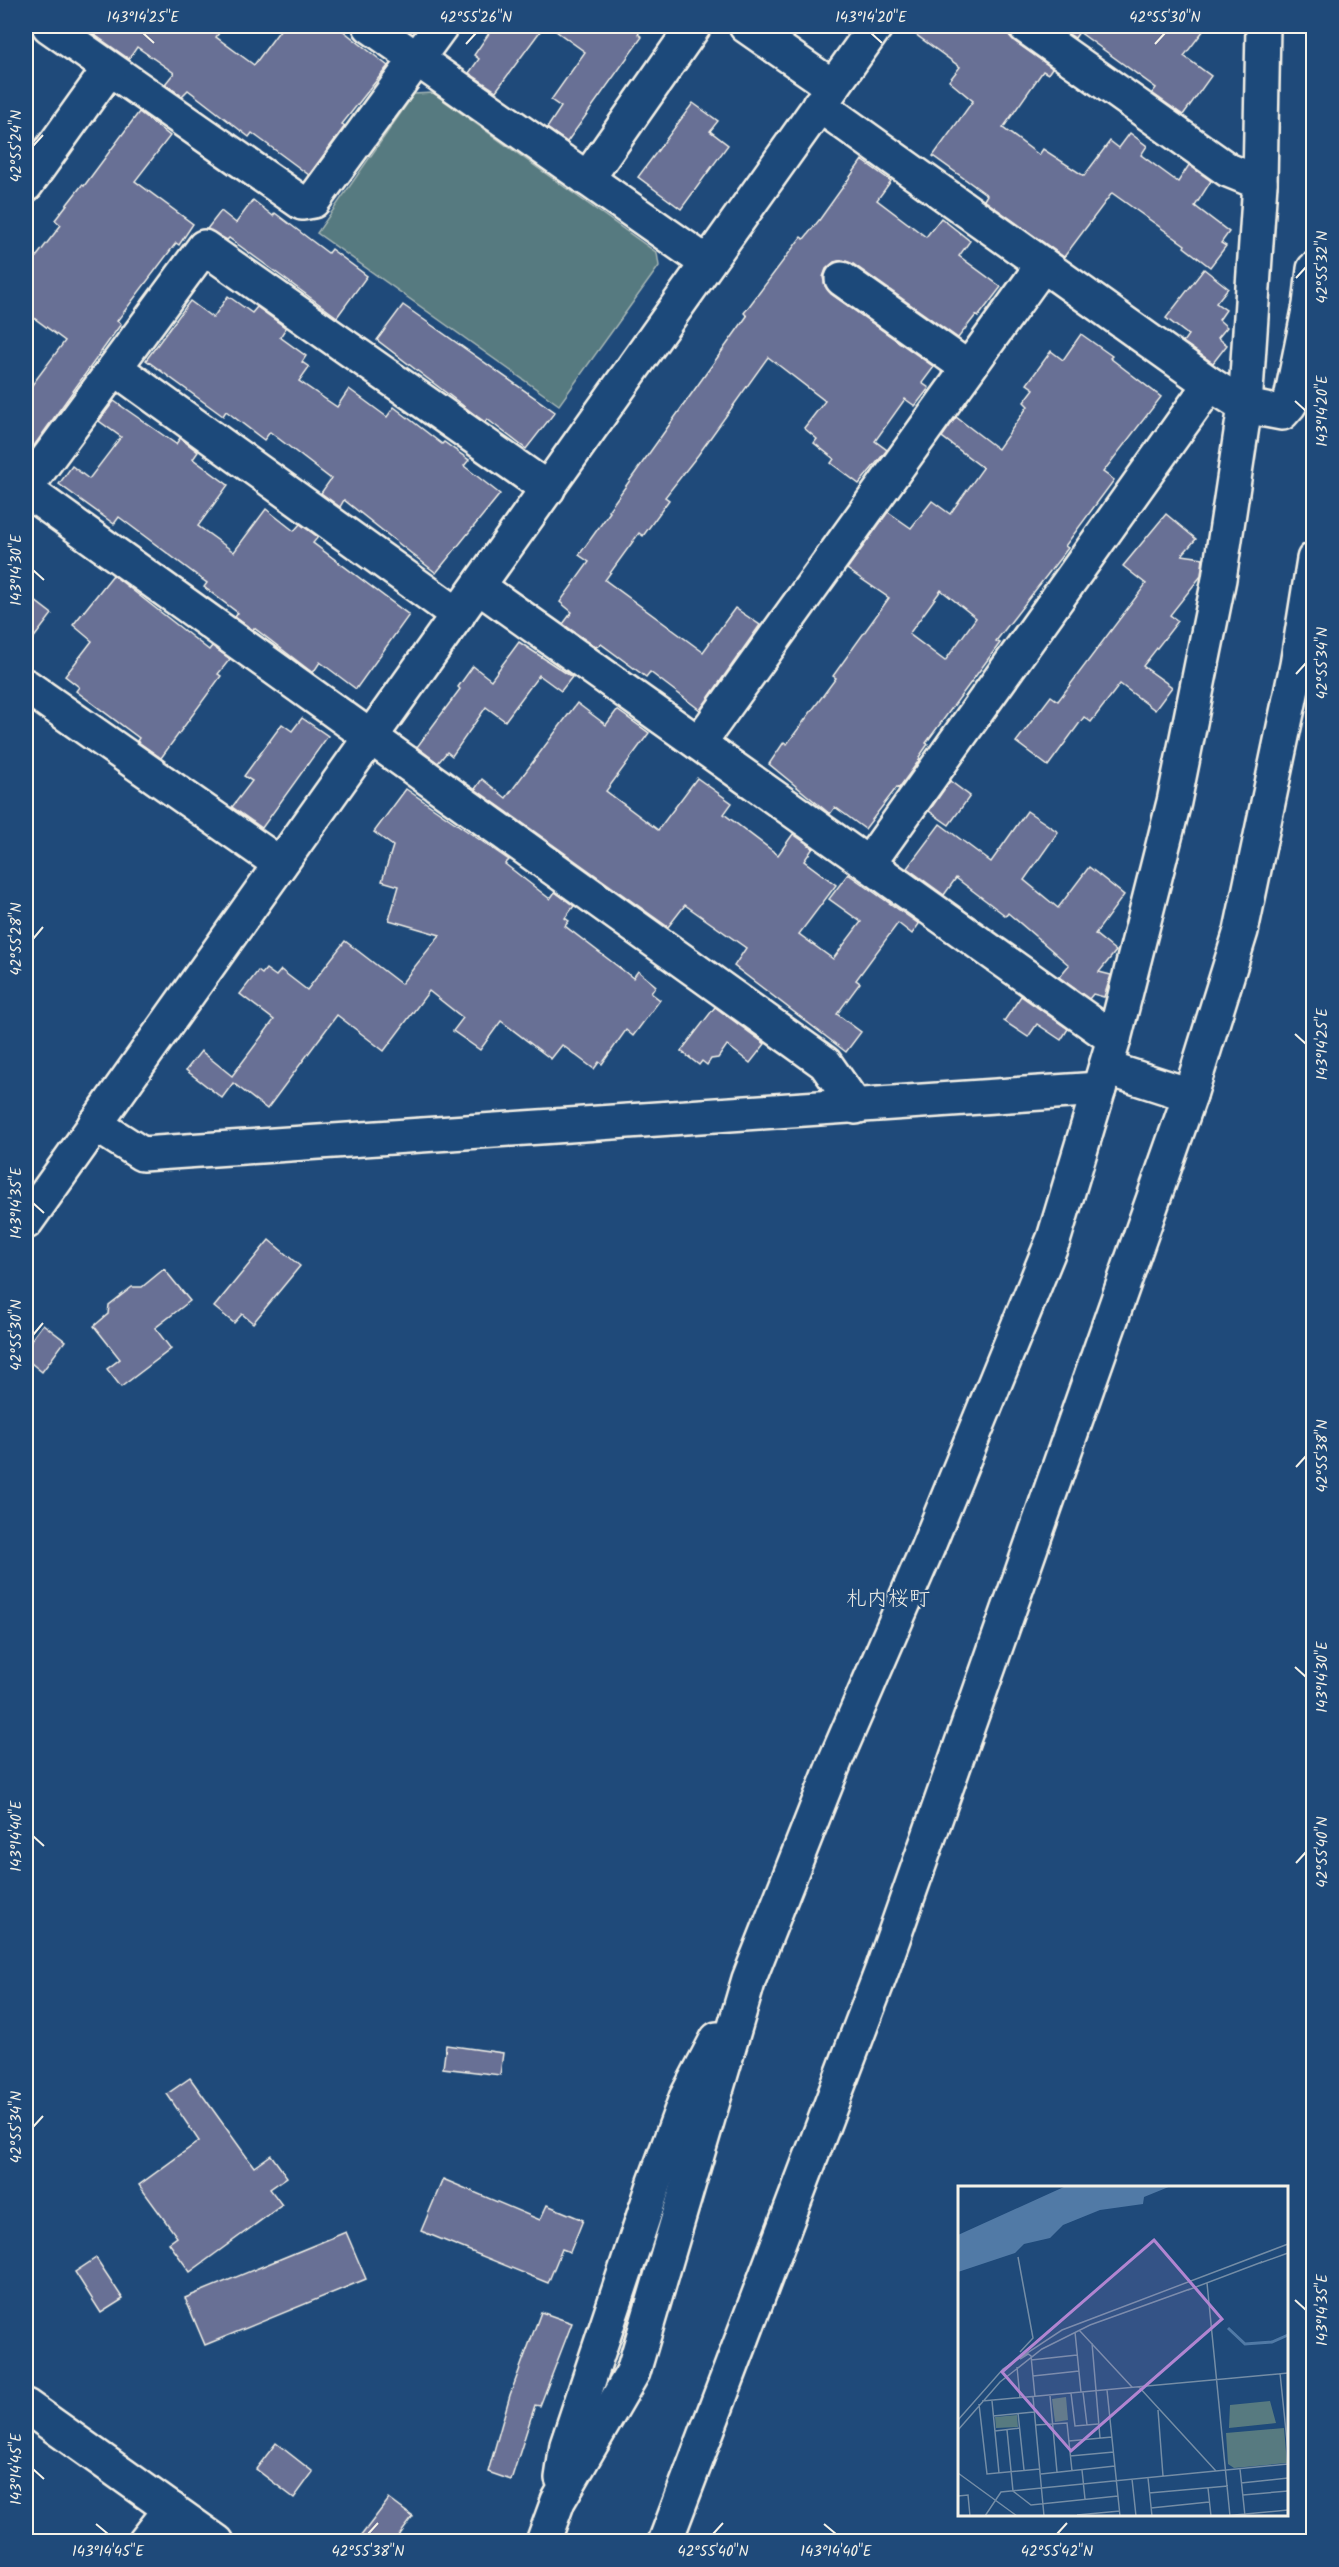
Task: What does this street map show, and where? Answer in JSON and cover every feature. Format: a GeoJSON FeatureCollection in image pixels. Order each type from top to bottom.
{"type":"FeatureCollection","features":[{"type":"Feature","properties":{"kind":"street"},"geometry":{"type":"LineString","coordinates":[[49,26],[302,203],[313,201],[441,26]]}},
{"type":"Feature","properties":{"kind":"street"},"geometry":{"type":"LineString","coordinates":[[370,26],[707,263]]}},
{"type":"Feature","properties":{"kind":"street"},"geometry":{"type":"LineString","coordinates":[[587,179],[694,26]]}},
{"type":"Feature","properties":{"kind":"street"},"geometry":{"type":"LineString","coordinates":[[746,26],[825,95],[1042,266],[1245,406],[1282,413],[1290,404],[1310,305],[1314,269]]}},
{"type":"Feature","properties":{"kind":"street"},"geometry":{"type":"LineString","coordinates":[[32,1202],[95,1124],[876,26]]}},
{"type":"Feature","properties":{"kind":"street"},"geometry":{"type":"LineString","coordinates":[[1025,26],[1228,170],[1260,183]]}},
{"type":"Feature","properties":{"kind":"street"},"geometry":{"type":"LineString","coordinates":[[543,2541],[558,2501],[633,2372],[749,1979],[836,1759],[927,1549],[1054,1238],[1106,1066],[1174,802],[1219,579],[1245,406],[1260,183],[1263,26]]}},
{"type":"Feature","properties":{"kind":"street"},"geometry":{"type":"LineString","coordinates":[[26,185],[109,69]]}},
{"type":"Feature","properties":{"kind":"street"},"geometry":{"type":"LineString","coordinates":[[548,489],[204,247],[26,489],[825,1063],[856,1107]]}},
{"type":"Feature","properties":{"kind":"street"},"geometry":{"type":"LineString","coordinates":[[699,743],[1042,266]]}},
{"type":"Feature","properties":{"kind":"street"},"geometry":{"type":"LineString","coordinates":[[843,279],[969,369]]}},
{"type":"Feature","properties":{"kind":"street"},"geometry":{"type":"LineString","coordinates":[[115,368],[458,615]]}},
{"type":"Feature","properties":{"kind":"street"},"geometry":{"type":"LineString","coordinates":[[869,863],[1210,384]]}},
{"type":"Feature","properties":{"kind":"street"},"geometry":{"type":"LineString","coordinates":[[665,2541],[882,1970],[1191,1095],[1241,931],[1297,665],[1314,559]]}},
{"type":"Feature","properties":{"kind":"street"},"geometry":{"type":"LineString","coordinates":[[479,587],[869,863],[1106,1066],[1191,1095]]}},
{"type":"Feature","properties":{"kind":"street"},"geometry":{"type":"LineString","coordinates":[[26,686],[280,864]]}},
{"type":"Feature","properties":{"kind":"street"},"geometry":{"type":"LineString","coordinates":[[95,1124],[142,1154],[856,1107],[1106,1066]]}},
{"type":"Feature","properties":{"kind":"street"},"geometry":{"type":"LineString","coordinates":[[26,2406],[217,2541]]}},
{"type":"Feature","properties":{"kind":"street"},"geometry":{"type":"LineString","coordinates":[[145,2541],[171,2510]]}},
{"type":"Feature","properties":{"kind":"green space"},"geometry":{"type":"Polygon","coordinates":[[[433,93],[657,253],[659,266],[559,405],[317,233],[414,94],[433,93]]]}},
{"type":"Feature","properties":{"kind":"building"},"geometry":{"type":"Polygon","coordinates":[[[82,26],[224,26],[216,37],[254,65],[283,26],[337,26],[388,66],[342,124],[345,126],[309,175],[252,133],[249,137],[188,90],[182,96],[165,84],[174,73],[137,47],[129,59],[82,26]]]}},
{"type":"Feature","properties":{"kind":"building"},"geometry":{"type":"Polygon","coordinates":[[[494,26],[544,26],[496,91],[469,73],[479,59],[474,55],[494,26]]]}},
{"type":"Feature","properties":{"kind":"building"},"geometry":{"type":"Polygon","coordinates":[[[549,26],[645,26],[638,34],[642,37],[567,142],[547,128],[561,107],[551,100],[585,52],[549,26]]]}},
{"type":"Feature","properties":{"kind":"building"},"geometry":{"type":"Polygon","coordinates":[[[904,26],[1006,26],[1008,34],[1014,41],[1052,68],[1048,74],[1043,71],[1003,128],[1039,155],[1043,149],[1084,176],[1110,141],[1119,148],[1130,133],[1147,146],[1141,155],[1178,182],[1189,165],[1211,181],[1195,206],[1229,232],[1221,243],[1226,246],[1210,267],[1184,247],[1185,245],[1112,193],[1064,257],[984,200],[987,195],[933,156],[973,101],[949,81],[960,67],[904,26]]]}},
{"type":"Feature","properties":{"kind":"building"},"geometry":{"type":"Polygon","coordinates":[[[1057,26],[1207,26],[1184,56],[1211,76],[1183,115],[1152,93],[1156,88],[1079,32],[1075,38],[1057,26]]]}},
{"type":"Feature","properties":{"kind":"building"},"geometry":{"type":"Polygon","coordinates":[[[693,103],[718,121],[710,131],[728,145],[681,209],[638,177],[693,103]]]}},
{"type":"Feature","properties":{"kind":"building"},"geometry":{"type":"Polygon","coordinates":[[[139,112],[170,136],[135,181],[193,224],[179,245],[176,243],[117,321],[121,324],[26,457],[26,393],[65,341],[26,312],[26,270],[61,225],[55,220],[82,185],[84,186],[139,112]]]}},
{"type":"Feature","properties":{"kind":"building"},"geometry":{"type":"Polygon","coordinates":[[[862,160],[891,181],[877,200],[926,237],[941,218],[970,241],[959,256],[1001,287],[958,338],[853,264],[843,260],[834,262],[826,269],[823,277],[825,286],[831,294],[934,367],[922,383],[929,388],[915,406],[905,399],[875,441],[887,450],[859,484],[831,463],[834,459],[814,443],[817,439],[804,428],[825,401],[768,357],[665,497],[669,500],[643,536],[639,533],[605,580],[703,652],[735,608],[760,625],[700,710],[650,672],[646,677],[601,644],[596,647],[563,624],[572,612],[560,602],[589,562],[579,555],[610,512],[608,511],[747,316],[744,313],[801,237],[804,239],[820,219],[862,160]]]}},
{"type":"Feature","properties":{"kind":"building"},"geometry":{"type":"Polygon","coordinates":[[[253,200],[273,216],[275,213],[328,253],[331,249],[367,276],[337,317],[229,238],[227,240],[207,229],[221,211],[236,223],[253,200]]]}},
{"type":"Feature","properties":{"kind":"building"},"geometry":{"type":"Polygon","coordinates":[[[1204,269],[1228,288],[1216,303],[1226,310],[1219,320],[1227,327],[1218,338],[1227,345],[1213,363],[1183,342],[1188,335],[1166,318],[1204,269]]]}},
{"type":"Feature","properties":{"kind":"building"},"geometry":{"type":"Polygon","coordinates":[[[228,296],[252,313],[257,307],[286,328],[280,337],[306,356],[302,362],[309,367],[299,381],[337,407],[349,389],[387,417],[394,407],[442,444],[444,442],[469,460],[464,466],[500,494],[436,573],[344,500],[340,507],[321,493],[331,479],[270,432],[264,440],[226,411],[223,416],[146,360],[190,301],[213,318],[228,296]]]}},
{"type":"Feature","properties":{"kind":"building"},"geometry":{"type":"Polygon","coordinates":[[[403,305],[555,412],[526,449],[487,419],[485,422],[478,417],[377,340],[403,305]]]}},
{"type":"Feature","properties":{"kind":"building"},"geometry":{"type":"Polygon","coordinates":[[[1081,334],[1112,356],[1110,358],[1161,397],[1103,472],[1114,480],[1065,546],[1068,548],[996,641],[1000,643],[926,743],[928,744],[919,757],[920,759],[899,788],[897,787],[865,829],[835,807],[830,814],[769,764],[784,742],[787,744],[836,678],[833,676],[889,598],[847,569],[888,512],[911,528],[932,501],[950,514],[983,468],[942,437],[956,417],[998,449],[1028,406],[1024,402],[1034,389],[1027,384],[1051,351],[1063,360],[1081,334]],[[941,590],[909,634],[945,661],[976,618],[941,590]]]}},
{"type":"Feature","properties":{"kind":"building"},"geometry":{"type":"Polygon","coordinates":[[[114,401],[176,444],[180,438],[198,452],[193,459],[228,485],[198,526],[234,552],[266,509],[294,531],[300,524],[318,537],[313,543],[409,615],[356,689],[320,662],[313,673],[254,628],[253,630],[235,617],[238,613],[204,587],[207,583],[119,517],[114,524],[59,484],[72,466],[89,479],[121,437],[99,421],[114,401]]]}},
{"type":"Feature","properties":{"kind":"building"},"geometry":{"type":"Polygon","coordinates":[[[1166,514],[1196,539],[1182,555],[1203,558],[1201,576],[1170,615],[1178,621],[1143,666],[1172,687],[1155,710],[1120,684],[1091,722],[1084,717],[1048,766],[1016,742],[1051,696],[1058,701],[1146,584],[1123,566],[1166,514]]]}},
{"type":"Feature","properties":{"kind":"building"},"geometry":{"type":"Polygon","coordinates":[[[113,575],[209,650],[212,646],[230,659],[218,674],[221,676],[161,758],[137,741],[139,738],[76,691],[79,687],[65,676],[92,641],[73,625],[113,575]]]}},
{"type":"Feature","properties":{"kind":"building"},"geometry":{"type":"Polygon","coordinates":[[[26,594],[52,614],[26,648],[26,594]]]}},
{"type":"Feature","properties":{"kind":"building"},"geometry":{"type":"Polygon","coordinates":[[[519,642],[572,677],[561,691],[539,675],[505,721],[486,707],[452,756],[447,752],[438,763],[417,747],[460,689],[458,687],[473,666],[491,680],[519,642]]]}},
{"type":"Feature","properties":{"kind":"building"},"geometry":{"type":"Polygon","coordinates":[[[577,703],[606,725],[617,710],[649,733],[606,791],[658,830],[697,778],[732,803],[724,814],[778,855],[793,834],[813,848],[804,861],[836,885],[799,934],[833,959],[861,922],[829,899],[848,874],[919,924],[912,934],[898,923],[856,980],[860,983],[837,1014],[861,1032],[846,1052],[734,966],[746,948],[685,905],[668,927],[475,789],[482,779],[506,798],[577,703]]]}},
{"type":"Feature","properties":{"kind":"building"},"geometry":{"type":"Polygon","coordinates":[[[302,718],[328,736],[262,828],[232,807],[252,781],[244,776],[282,724],[292,731],[302,718]]]}},
{"type":"Feature","properties":{"kind":"building"},"geometry":{"type":"Polygon","coordinates":[[[950,781],[970,796],[949,825],[929,811],[950,781]]]}},
{"type":"Feature","properties":{"kind":"building"},"geometry":{"type":"Polygon","coordinates":[[[406,789],[509,860],[505,864],[550,899],[555,892],[574,906],[565,918],[569,921],[565,926],[633,978],[638,971],[656,986],[651,993],[660,1000],[633,1036],[626,1030],[602,1064],[599,1062],[594,1069],[562,1045],[551,1059],[501,1021],[480,1050],[453,1031],[463,1018],[429,991],[384,1051],[337,1015],[267,1109],[233,1083],[222,1098],[186,1070],[201,1051],[232,1076],[274,1020],[240,994],[258,971],[262,974],[266,969],[276,976],[281,970],[307,990],[345,941],[401,984],[440,935],[389,920],[399,886],[382,881],[393,846],[374,832],[406,789]]]}},
{"type":"Feature","properties":{"kind":"building"},"geometry":{"type":"Polygon","coordinates":[[[1027,811],[1058,832],[1024,880],[1058,908],[1089,867],[1124,895],[1095,934],[1116,951],[1099,972],[1111,975],[1104,997],[1093,994],[1089,999],[1059,977],[1069,965],[1008,913],[1006,916],[956,878],[944,895],[907,868],[940,824],[991,862],[1027,811]]]}},
{"type":"Feature","properties":{"kind":"building"},"geometry":{"type":"Polygon","coordinates":[[[1021,996],[1068,1029],[1061,1040],[1037,1024],[1028,1037],[1004,1021],[1021,996]]]}},
{"type":"Feature","properties":{"kind":"building"},"geometry":{"type":"Polygon","coordinates":[[[715,1007],[765,1044],[750,1063],[727,1045],[718,1058],[711,1059],[707,1065],[702,1061],[699,1065],[681,1051],[715,1007]]]}},
{"type":"Feature","properties":{"kind":"building"},"geometry":{"type":"Polygon","coordinates":[[[269,1240],[300,1266],[253,1323],[242,1314],[234,1323],[214,1307],[269,1240]]]}},
{"type":"Feature","properties":{"kind":"building"},"geometry":{"type":"Polygon","coordinates":[[[164,1269],[190,1301],[155,1328],[171,1349],[121,1387],[107,1369],[120,1359],[94,1326],[108,1314],[109,1305],[132,1287],[142,1287],[164,1269]]]}},
{"type":"Feature","properties":{"kind":"building"},"geometry":{"type":"Polygon","coordinates":[[[43,1324],[65,1341],[42,1372],[26,1359],[26,1347],[43,1324]]]}},
{"type":"Feature","properties":{"kind":"building"},"geometry":{"type":"Polygon","coordinates":[[[446,2045],[503,2053],[500,2075],[443,2068],[446,2045]]]}},
{"type":"Feature","properties":{"kind":"building"},"geometry":{"type":"Polygon","coordinates":[[[190,2078],[254,2167],[271,2155],[287,2177],[270,2189],[282,2205],[190,2272],[169,2243],[177,2237],[139,2185],[199,2141],[167,2094],[190,2078]]]}},
{"type":"Feature","properties":{"kind":"building"},"geometry":{"type":"Polygon","coordinates":[[[443,2179],[540,2220],[547,2205],[583,2220],[570,2252],[562,2249],[548,2283],[421,2231],[443,2179]]]}},
{"type":"Feature","properties":{"kind":"building"},"geometry":{"type":"Polygon","coordinates":[[[346,2232],[366,2279],[205,2345],[185,2298],[346,2232]]]}},
{"type":"Feature","properties":{"kind":"building"},"geometry":{"type":"Polygon","coordinates":[[[96,2258],[123,2299],[101,2313],[75,2272],[96,2258]]]}},
{"type":"Feature","properties":{"kind":"building"},"geometry":{"type":"Polygon","coordinates":[[[541,2312],[572,2323],[540,2406],[535,2405],[511,2480],[488,2472],[510,2395],[541,2312]]]}},
{"type":"Feature","properties":{"kind":"building"},"geometry":{"type":"Polygon","coordinates":[[[276,2443],[313,2472],[294,2498],[256,2469],[276,2443]]]}},
{"type":"Feature","properties":{"kind":"building"},"geometry":{"type":"Polygon","coordinates":[[[389,2499],[413,2517],[395,2541],[357,2541],[389,2499]]]}},
{"type":"Feature","properties":{"kind":"district","name":"札内桜町"},"geometry":{"type":"Point","coordinates":[888,1599]}}]}
